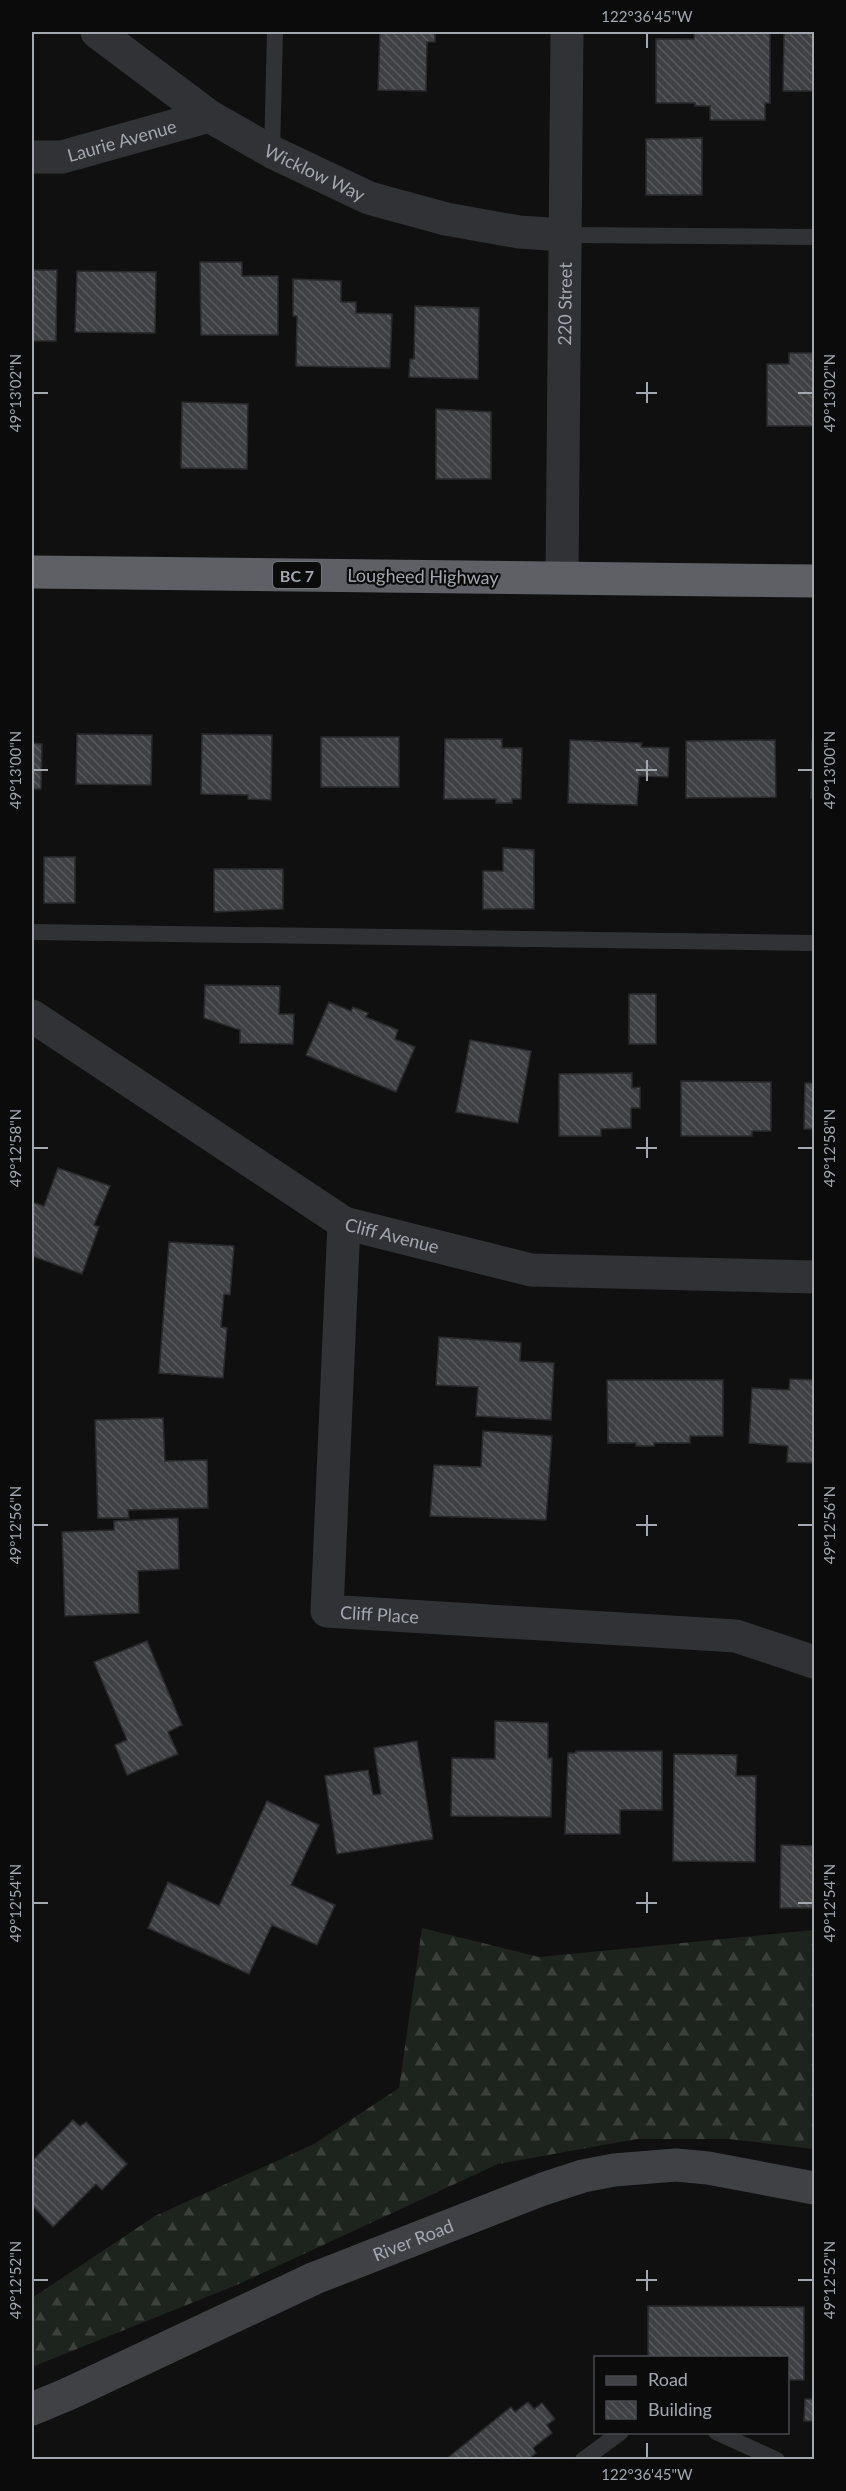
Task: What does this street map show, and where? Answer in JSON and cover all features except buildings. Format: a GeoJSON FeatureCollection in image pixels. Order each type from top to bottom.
{"type":"FeatureCollection","features":[{"type":"Feature","properties":{"kind":"highway","name":"Lougheed Highway"},"geometry":{"type":"LineString","coordinates":[[32,572],[814,581]]}},
{"type":"Feature","properties":{"kind":"street","name":"Wicklow Way"},"geometry":{"type":"LineString","coordinates":[[97,32],[209,116],[272,152],[369,198],[446,219],[519,232],[565,235]]}},
{"type":"Feature","properties":{"kind":"street","name":"220 Street"},"geometry":{"type":"LineString","coordinates":[[562,577],[567,32]]}},
{"type":"Feature","properties":{"kind":"street","name":"Laurie Avenue"},"geometry":{"type":"LineString","coordinates":[[32,157],[62,157],[209,116]]}},
{"type":"Feature","properties":{"kind":"street","name":"Cliff Avenue"},"geometry":{"type":"LineString","coordinates":[[32,1016],[344,1223],[531,1269],[814,1277]]}},
{"type":"Feature","properties":{"kind":"street","name":"Cliff Place"},"geometry":{"type":"LineString","coordinates":[[344,1223],[327,1611],[736,1636],[814,1662]]}},
{"type":"Feature","properties":{"kind":"street","name":"River Road"},"geometry":{"type":"LineString","coordinates":[[32,2409],[315,2278],[543,2189],[583,2176],[624,2169],[676,2165],[708,2168],[814,2188]]}},
{"type":"Feature","properties":{"kind":"lane"},"geometry":{"type":"LineString","coordinates":[[272,152],[275,32]]}},
{"type":"Feature","properties":{"kind":"lane"},"geometry":{"type":"LineString","coordinates":[[565,235],[814,237]]}},
{"type":"Feature","properties":{"kind":"lane"},"geometry":{"type":"LineString","coordinates":[[32,932],[814,943]]}},
{"type":"Feature","properties":{"kind":"lane"},"geometry":{"type":"LineString","coordinates":[[583,2460],[620,2434]]}},
{"type":"Feature","properties":{"kind":"lane"},"geometry":{"type":"LineString","coordinates":[[718,2434],[777,2460]]}},
{"type":"Feature","properties":{"kind":"green space"},"geometry":{"type":"Polygon","coordinates":[[[422,1928],[539,1957],[814,1930],[814,2149],[729,2139],[637,2139],[498,2164],[239,2284],[32,2367],[32,2298],[155,2216],[314,2144],[399,2088],[422,1928]]]}}]}
